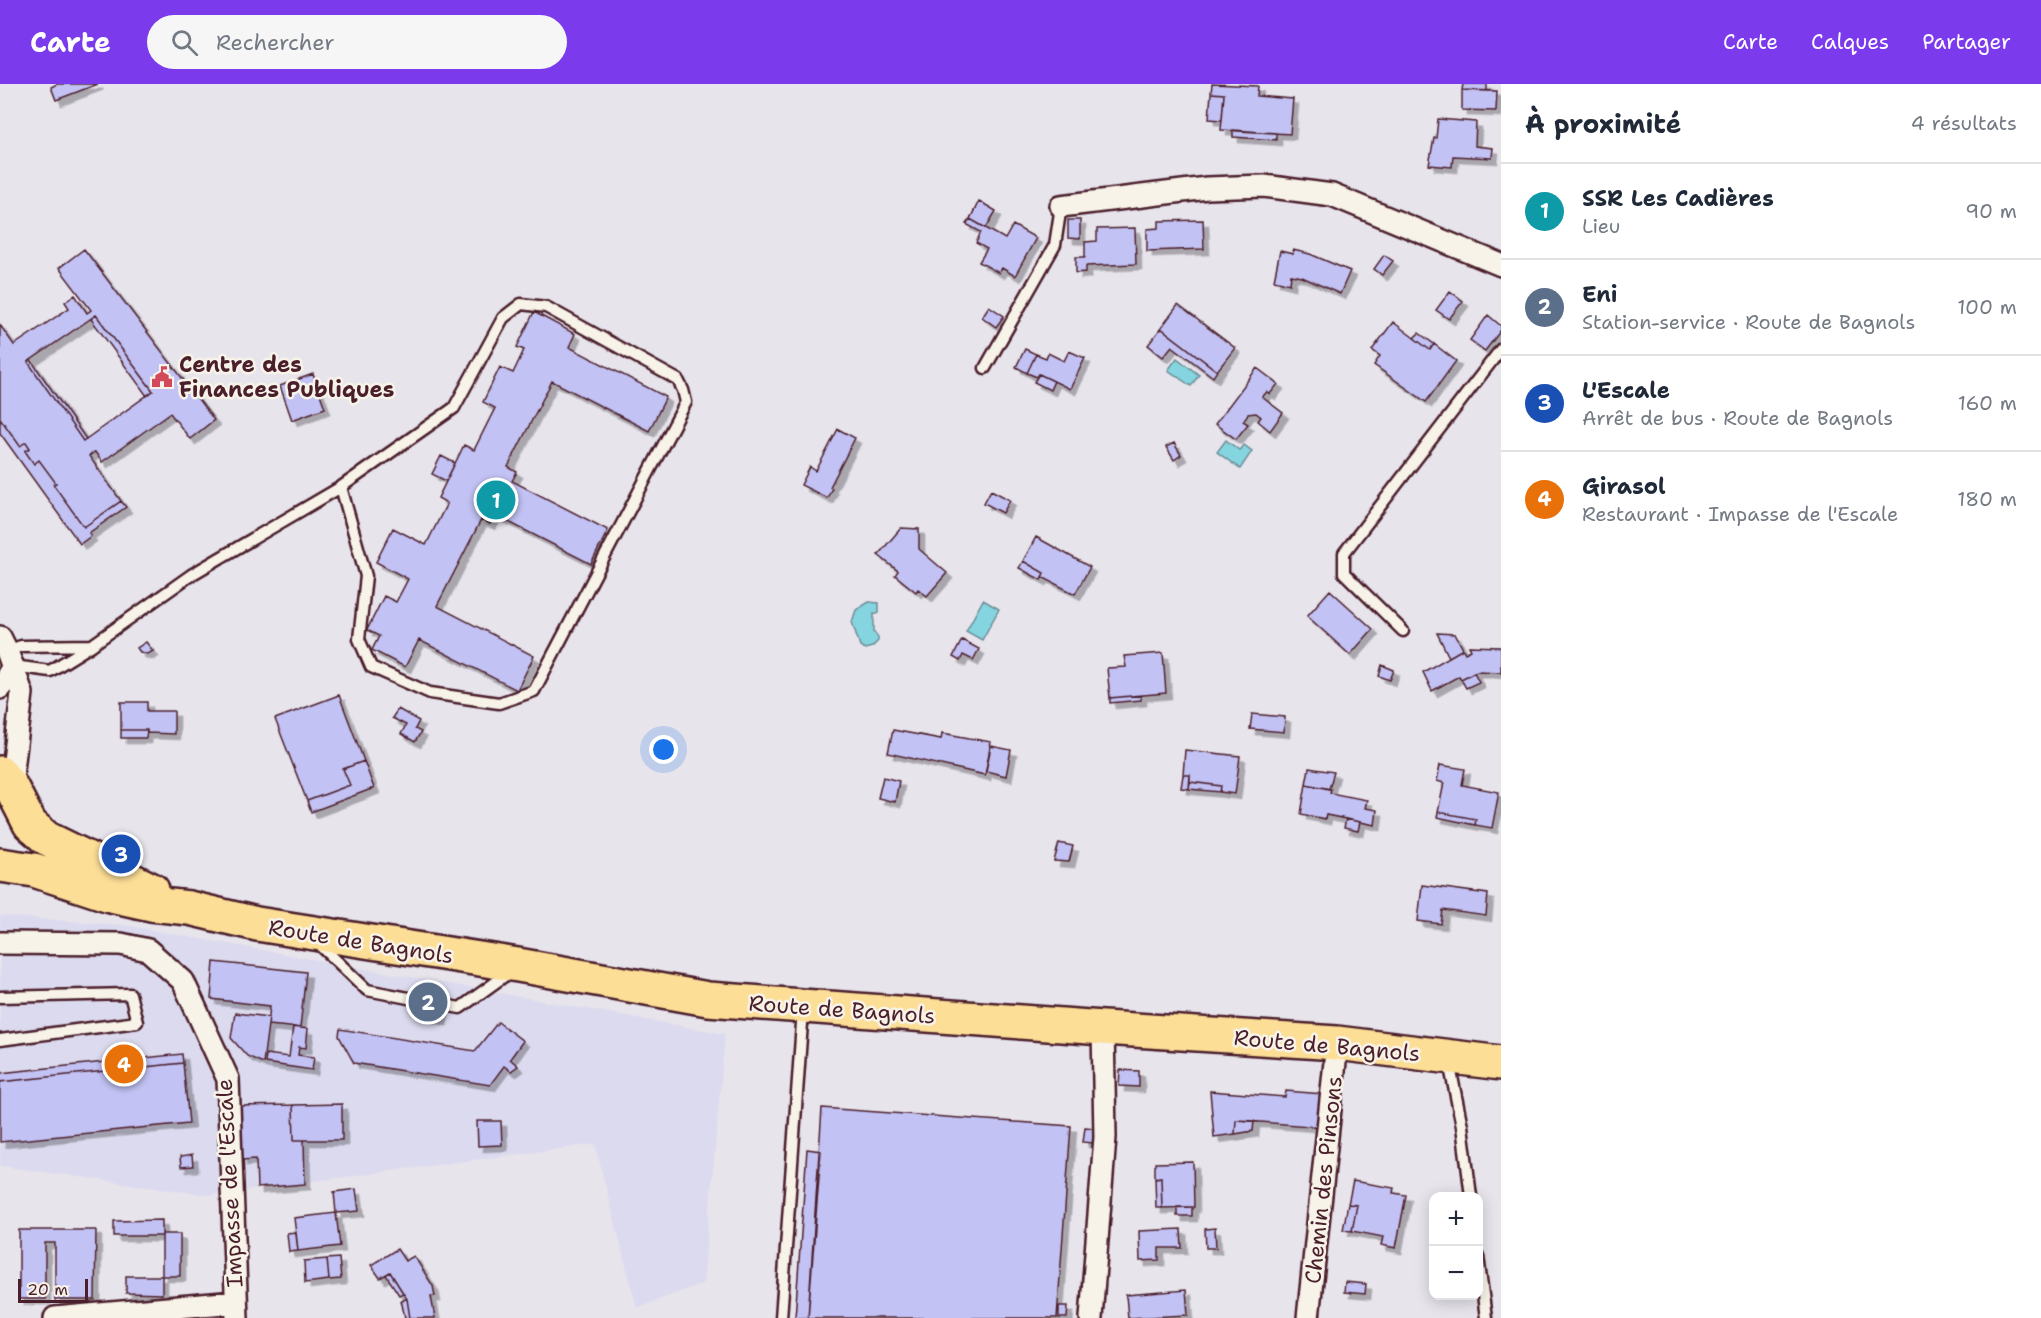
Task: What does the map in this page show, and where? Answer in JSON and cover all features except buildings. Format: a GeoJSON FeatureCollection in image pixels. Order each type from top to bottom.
{"type":"FeatureCollection","features":[{"type":"Feature","properties":{"kind":"main road"},"geometry":{"type":"LineString","coordinates":[[9,785],[20,814],[18,833],[11,850],[0,864],[34,870],[110,895],[189,908]]}},
{"type":"Feature","properties":{"kind":"main road"},"geometry":{"type":"LineString","coordinates":[[9,785],[30,824],[46,838],[189,908]]}},
{"type":"Feature","properties":{"kind":"main road","name":"Route de Bagnols"},"geometry":{"type":"LineString","coordinates":[[189,908],[257,924],[708,999],[1337,1043],[1501,1063]]}},
{"type":"Feature","properties":{"kind":"street"},"geometry":{"type":"LineString","coordinates":[[1061,206],[1207,188],[1264,186],[1332,195],[1501,265]]}},
{"type":"Feature","properties":{"kind":"street"},"geometry":{"type":"LineString","coordinates":[[0,688],[7,651]]}},
{"type":"Feature","properties":{"kind":"street"},"geometry":{"type":"LineString","coordinates":[[7,651],[22,693],[9,785]]}},
{"type":"Feature","properties":{"kind":"street","name":"Impasse de l'Escale"},"geometry":{"type":"LineString","coordinates":[[0,943],[121,944],[148,950],[183,981],[228,1079],[236,1310],[55,1318]]}},
{"type":"Feature","properties":{"kind":"street"},"geometry":{"type":"LineString","coordinates":[[1091,1318],[1105,1137],[1103,1028]]}},
{"type":"Feature","properties":{"kind":"street","name":"Chemin des Pinsons"},"geometry":{"type":"LineString","coordinates":[[1308,1318],[1337,1043]]}},
{"type":"Feature","properties":{"kind":"lane"},"geometry":{"type":"LineString","coordinates":[[985,368],[1055,245],[1061,206]]}},
{"type":"Feature","properties":{"kind":"lane"},"geometry":{"type":"LineString","coordinates":[[7,651],[50,671],[92,645],[191,575],[341,487],[454,408],[503,318],[521,304],[546,306],[678,380],[683,390],[686,402],[534,691],[499,703],[430,693],[371,667],[359,639],[366,576],[341,487]]}},
{"type":"Feature","properties":{"kind":"lane"},"geometry":{"type":"LineString","coordinates":[[1403,631],[1344,573],[1344,553],[1501,349]]}},
{"type":"Feature","properties":{"kind":"lane"},"geometry":{"type":"LineString","coordinates":[[7,651],[21,646],[92,645]]}},
{"type":"Feature","properties":{"kind":"lane"},"geometry":{"type":"LineString","coordinates":[[307,932],[367,990],[460,1008],[518,966]]}},
{"type":"Feature","properties":{"kind":"lane"},"geometry":{"type":"LineString","coordinates":[[0,997],[130,994],[137,1022],[0,1040]]}},
{"type":"Feature","properties":{"kind":"lane"},"geometry":{"type":"LineString","coordinates":[[781,1318],[803,1006]]}},
{"type":"Feature","properties":{"kind":"lane"},"geometry":{"type":"LineString","coordinates":[[1447,1056],[1462,1126],[1470,1192]]}},
{"type":"Feature","properties":{"kind":"lane"},"geometry":{"type":"LineString","coordinates":[[1483,1291],[1486,1318]]}},
{"type":"Feature","properties":{"kind":"shaded area"},"geometry":{"type":"Polygon","coordinates":[[[0,916],[123,925],[725,1034],[703,1283],[637,1308],[595,1144],[209,1195],[0,1166],[0,916]]]}},
{"type":"Feature","properties":{"kind":"water"},"geometry":{"type":"Polygon","coordinates":[[[1177,358],[1199,375],[1191,386],[1168,370],[1177,358]]]}},
{"type":"Feature","properties":{"kind":"water"},"geometry":{"type":"Polygon","coordinates":[[[1226,440],[1239,450],[1244,445],[1252,451],[1240,469],[1217,452],[1226,440]]]}},
{"type":"Feature","properties":{"kind":"water"},"geometry":{"type":"Polygon","coordinates":[[[983,600],[999,609],[982,640],[966,631],[983,600]]]}},
{"type":"Feature","properties":{"kind":"water"},"geometry":{"type":"Polygon","coordinates":[[[869,602],[879,603],[879,613],[874,613],[874,632],[878,641],[872,647],[865,649],[860,646],[852,622],[856,610],[869,602]]]}},
{"type":"Feature","properties":{"kind":"place","name":"Centre des Finances Publiques"},"geometry":{"type":"Point","coordinates":[162,377]}},
{"type":"Feature","properties":{"kind":"place","name":"SSR Les Cadières"},"geometry":{"type":"Point","coordinates":[496,500]}},
{"type":"Feature","properties":{"kind":"place","name":"L'Escale"},"geometry":{"type":"Point","coordinates":[121,854]}},
{"type":"Feature","properties":{"kind":"place","name":"Eni"},"geometry":{"type":"Point","coordinates":[428,1002]}},
{"type":"Feature","properties":{"kind":"place","name":"Girasol"},"geometry":{"type":"Point","coordinates":[124,1064]}}]}
